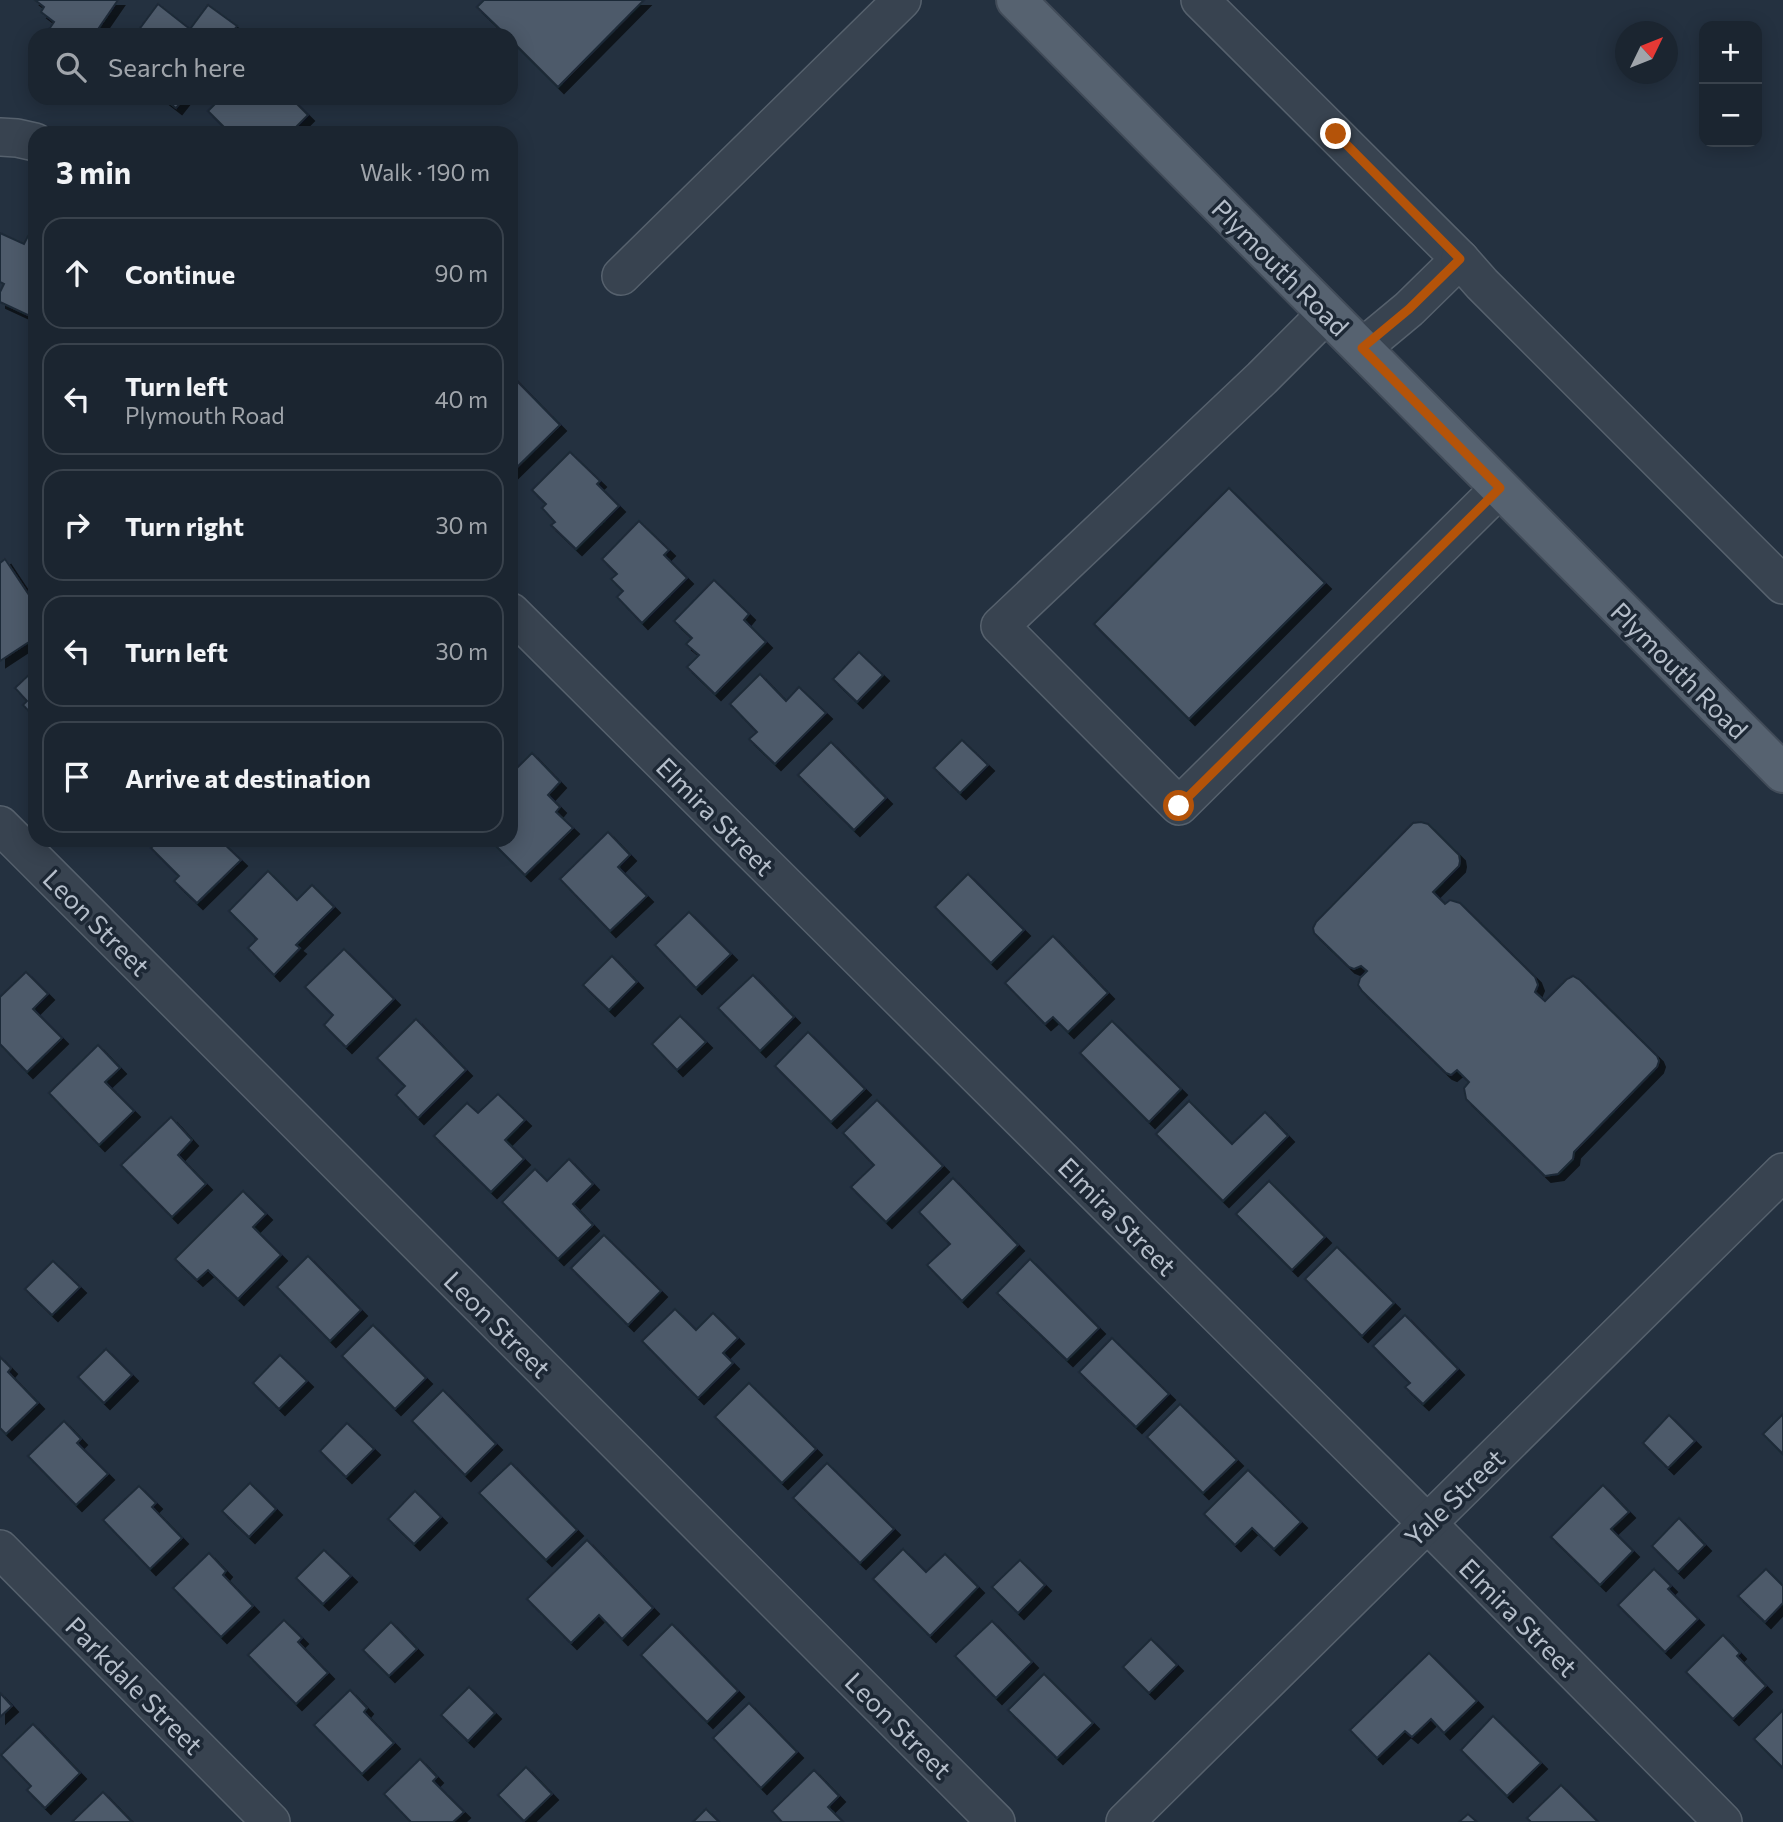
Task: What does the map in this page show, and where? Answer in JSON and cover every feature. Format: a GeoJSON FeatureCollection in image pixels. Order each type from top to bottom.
{"type":"FeatureCollection","features":[{"type":"Feature","properties":{"kind":"main road","name":"Plymouth Road"},"geometry":{"type":"LineString","coordinates":[[1016,0],[1783,773]]}},
{"type":"Feature","properties":{"kind":"street"},"geometry":{"type":"LineString","coordinates":[[621,276],[902,0]]}},
{"type":"Feature","properties":{"kind":"street"},"geometry":{"type":"LineString","coordinates":[[1200,0],[1783,585]]}},
{"type":"Feature","properties":{"kind":"street"},"geometry":{"type":"LineString","coordinates":[[0,138],[28,140]]}},
{"type":"Feature","properties":{"kind":"street"},"geometry":{"type":"LineString","coordinates":[[1362,348],[1409,309],[1460,259]]}},
{"type":"Feature","properties":{"kind":"street"},"geometry":{"type":"LineString","coordinates":[[1327,313],[1000,626],[1179,806],[1500,488]]}},
{"type":"Feature","properties":{"kind":"street","name":"Elmira Street"},"geometry":{"type":"LineString","coordinates":[[518,619],[1427,1523],[1723,1822]]}},
{"type":"Feature","properties":{"kind":"street","name":"Leon Street"},"geometry":{"type":"LineString","coordinates":[[0,825],[996,1822]]}},
{"type":"Feature","properties":{"kind":"street","name":"Yale Street"},"geometry":{"type":"LineString","coordinates":[[1125,1822],[1783,1172]]}},
{"type":"Feature","properties":{"kind":"street","name":"Parkdale Street"},"geometry":{"type":"LineString","coordinates":[[0,1549],[271,1822]]}},
{"type":"Feature","properties":{"kind":"building"},"geometry":{"type":"Polygon","coordinates":[[[35,0],[118,0],[99,28],[50,28],[54,22],[41,12],[44,7],[35,0]]]}},
{"type":"Feature","properties":{"kind":"building"},"geometry":{"type":"Polygon","coordinates":[[[484,0],[644,0],[558,87],[518,47],[518,28],[499,28],[477,7],[484,0]]]}},
{"type":"Feature","properties":{"kind":"building"},"geometry":{"type":"Polygon","coordinates":[[[158,4],[189,28],[140,28],[158,4]]]}},
{"type":"Feature","properties":{"kind":"building"},"geometry":{"type":"Polygon","coordinates":[[[208,5],[237,26],[235,28],[191,28],[208,5]]]}},
{"type":"Feature","properties":{"kind":"building"},"geometry":{"type":"Polygon","coordinates":[[[214,105],[298,105],[308,115],[297,126],[223,126],[208,111],[214,105]]]}},
{"type":"Feature","properties":{"kind":"building"},"geometry":{"type":"Polygon","coordinates":[[[0,233],[24,244],[28,236],[28,315],[0,302],[0,292],[4,284],[0,282],[0,233]]]}},
{"type":"Feature","properties":{"kind":"building"},"geometry":{"type":"Polygon","coordinates":[[[518,382],[560,425],[518,466],[518,382]]]}},
{"type":"Feature","properties":{"kind":"building"},"geometry":{"type":"Polygon","coordinates":[[[570,452],[600,481],[597,484],[619,506],[576,549],[551,525],[555,522],[542,508],[546,504],[532,490],[570,452]]]}},
{"type":"Feature","properties":{"kind":"building"},"geometry":{"type":"Polygon","coordinates":[[[1229,488],[1325,583],[1189,719],[1094,624],[1229,488]]]}},
{"type":"Feature","properties":{"kind":"building"},"geometry":{"type":"Polygon","coordinates":[[[639,521],[669,550],[664,555],[687,578],[642,623],[617,597],[623,591],[611,579],[617,574],[602,559],[639,521]]]}},
{"type":"Feature","properties":{"kind":"building"},"geometry":{"type":"Polygon","coordinates":[[[5,559],[28,594],[28,643],[0,661],[0,563],[5,559]]]}},
{"type":"Feature","properties":{"kind":"building"},"geometry":{"type":"Polygon","coordinates":[[[714,580],[749,614],[744,620],[766,642],[715,694],[687,667],[699,655],[686,644],[692,638],[674,621],[714,580]]]}},
{"type":"Feature","properties":{"kind":"building"},"geometry":{"type":"Polygon","coordinates":[[[859,652],[883,675],[857,702],[833,679],[859,652]]]}},
{"type":"Feature","properties":{"kind":"building"},"geometry":{"type":"Polygon","coordinates":[[[760,674],[786,701],[799,687],[826,713],[775,764],[749,739],[757,732],[730,704],[760,674]]]}},
{"type":"Feature","properties":{"kind":"building"},"geometry":{"type":"Polygon","coordinates":[[[28,676],[28,710],[23,705],[27,701],[15,688],[28,676]]]}},
{"type":"Feature","properties":{"kind":"building"},"geometry":{"type":"Polygon","coordinates":[[[962,740],[988,765],[960,793],[934,768],[962,740]]]}},
{"type":"Feature","properties":{"kind":"building"},"geometry":{"type":"Polygon","coordinates":[[[831,742],[886,798],[854,830],[798,775],[831,742]]]}},
{"type":"Feature","properties":{"kind":"building"},"geometry":{"type":"Polygon","coordinates":[[[532,753],[560,782],[548,795],[560,807],[556,812],[573,828],[525,875],[497,847],[518,847],[518,767],[532,753]]]}},
{"type":"Feature","properties":{"kind":"building"},"geometry":{"type":"Polygon","coordinates":[[[1413,823],[1428,824],[1459,855],[1459,866],[1433,892],[1445,904],[1450,900],[1460,903],[1535,977],[1538,985],[1535,992],[1545,1001],[1573,976],[1657,1056],[1659,1061],[1657,1067],[1574,1152],[1573,1159],[1558,1174],[1545,1176],[1466,1099],[1464,1088],[1469,1082],[1457,1070],[1451,1075],[1446,1073],[1362,991],[1358,985],[1360,978],[1367,971],[1361,966],[1354,969],[1349,967],[1314,933],[1316,922],[1413,823]]]}},
{"type":"Feature","properties":{"kind":"building"},"geometry":{"type":"Polygon","coordinates":[[[608,832],[630,855],[618,867],[647,896],[610,931],[560,879],[608,832]]]}},
{"type":"Feature","properties":{"kind":"building"},"geometry":{"type":"Polygon","coordinates":[[[227,847],[241,860],[197,903],[174,881],[179,876],[151,848],[227,847]]]}},
{"type":"Feature","properties":{"kind":"building"},"geometry":{"type":"Polygon","coordinates":[[[268,871],[297,900],[312,885],[334,907],[296,945],[300,948],[274,975],[248,948],[257,939],[229,911],[268,871]]]}},
{"type":"Feature","properties":{"kind":"building"},"geometry":{"type":"Polygon","coordinates":[[[968,874],[1024,930],[991,963],[935,907],[968,874]]]}},
{"type":"Feature","properties":{"kind":"building"},"geometry":{"type":"Polygon","coordinates":[[[689,912],[731,954],[696,988],[655,945],[689,912]]]}},
{"type":"Feature","properties":{"kind":"building"},"geometry":{"type":"Polygon","coordinates":[[[1053,936],[1108,993],[1068,1032],[1053,1017],[1045,1024],[1005,983],[1053,936]]]}},
{"type":"Feature","properties":{"kind":"building"},"geometry":{"type":"Polygon","coordinates":[[[344,949],[394,999],[346,1047],[324,1025],[333,1015],[305,987],[344,949]]]}},
{"type":"Feature","properties":{"kind":"building"},"geometry":{"type":"Polygon","coordinates":[[[612,956],[637,982],[609,1010],[583,985],[612,956]]]}},
{"type":"Feature","properties":{"kind":"building"},"geometry":{"type":"Polygon","coordinates":[[[26,972],[48,994],[33,1009],[62,1038],[27,1072],[0,1044],[0,997],[26,972]]]}},
{"type":"Feature","properties":{"kind":"building"},"geometry":{"type":"Polygon","coordinates":[[[753,975],[794,1017],[760,1051],[718,1008],[753,975]]]}},
{"type":"Feature","properties":{"kind":"building"},"geometry":{"type":"Polygon","coordinates":[[[680,1016],[706,1042],[677,1070],[652,1044],[680,1016]]]}},
{"type":"Feature","properties":{"kind":"building"},"geometry":{"type":"Polygon","coordinates":[[[416,1019],[466,1070],[418,1118],[396,1095],[405,1086],[377,1058],[416,1019]]]}},
{"type":"Feature","properties":{"kind":"building"},"geometry":{"type":"Polygon","coordinates":[[[1112,1021],[1181,1089],[1149,1122],[1080,1053],[1112,1021]]]}},
{"type":"Feature","properties":{"kind":"building"},"geometry":{"type":"Polygon","coordinates":[[[808,1032],[865,1089],[831,1122],[775,1066],[808,1032]]]}},
{"type":"Feature","properties":{"kind":"building"},"geometry":{"type":"Polygon","coordinates":[[[98,1045],[120,1068],[105,1082],[134,1111],[99,1145],[49,1093],[98,1045]]]}},
{"type":"Feature","properties":{"kind":"building"},"geometry":{"type":"Polygon","coordinates":[[[498,1094],[525,1120],[505,1140],[524,1159],[491,1192],[434,1136],[467,1103],[478,1113],[498,1094]]]}},
{"type":"Feature","properties":{"kind":"building"},"geometry":{"type":"Polygon","coordinates":[[[877,1100],[943,1166],[886,1222],[851,1187],[874,1165],[843,1133],[877,1100]]]}},
{"type":"Feature","properties":{"kind":"building"},"geometry":{"type":"Polygon","coordinates":[[[1189,1101],[1232,1144],[1265,1112],[1288,1136],[1223,1201],[1156,1134],[1189,1101]]]}},
{"type":"Feature","properties":{"kind":"building"},"geometry":{"type":"Polygon","coordinates":[[[171,1117],[192,1140],[178,1155],[206,1184],[172,1217],[121,1165],[171,1117]]]}},
{"type":"Feature","properties":{"kind":"building"},"geometry":{"type":"Polygon","coordinates":[[[569,1159],[593,1184],[573,1204],[593,1225],[558,1259],[502,1202],[535,1169],[547,1181],[569,1159]]]}},
{"type":"Feature","properties":{"kind":"building"},"geometry":{"type":"Polygon","coordinates":[[[953,1178],[1018,1245],[962,1301],[927,1265],[950,1244],[919,1212],[953,1178]]]}},
{"type":"Feature","properties":{"kind":"building"},"geometry":{"type":"Polygon","coordinates":[[[1269,1181],[1325,1237],[1292,1270],[1236,1214],[1269,1181]]]}},
{"type":"Feature","properties":{"kind":"building"},"geometry":{"type":"Polygon","coordinates":[[[243,1191],[266,1214],[253,1227],[281,1255],[238,1299],[208,1270],[197,1280],[175,1259],[243,1191]]]}},
{"type":"Feature","properties":{"kind":"building"},"geometry":{"type":"Polygon","coordinates":[[[604,1235],[661,1291],[628,1325],[571,1268],[604,1235]]]}},
{"type":"Feature","properties":{"kind":"building"},"geometry":{"type":"Polygon","coordinates":[[[1337,1247],[1394,1303],[1362,1336],[1305,1279],[1337,1247]]]}},
{"type":"Feature","properties":{"kind":"building"},"geometry":{"type":"Polygon","coordinates":[[[308,1256],[361,1310],[330,1341],[277,1287],[308,1256]]]}},
{"type":"Feature","properties":{"kind":"building"},"geometry":{"type":"Polygon","coordinates":[[[1030,1259],[1099,1328],[1067,1360],[997,1293],[1030,1259]]]}},
{"type":"Feature","properties":{"kind":"building"},"geometry":{"type":"Polygon","coordinates":[[[53,1261],[80,1287],[52,1315],[25,1289],[53,1261]]]}},
{"type":"Feature","properties":{"kind":"building"},"geometry":{"type":"Polygon","coordinates":[[[675,1309],[696,1330],[713,1313],[738,1338],[723,1353],[733,1363],[698,1398],[642,1341],[675,1309]]]}},
{"type":"Feature","properties":{"kind":"building"},"geometry":{"type":"Polygon","coordinates":[[[1405,1315],[1458,1369],[1423,1404],[1405,1387],[1410,1383],[1373,1346],[1405,1315]]]}},
{"type":"Feature","properties":{"kind":"building"},"geometry":{"type":"Polygon","coordinates":[[[373,1325],[426,1378],[395,1409],[342,1356],[373,1325]]]}},
{"type":"Feature","properties":{"kind":"building"},"geometry":{"type":"Polygon","coordinates":[[[1112,1338],[1169,1394],[1136,1427],[1079,1372],[1112,1338]]]}},
{"type":"Feature","properties":{"kind":"building"},"geometry":{"type":"Polygon","coordinates":[[[106,1349],[132,1375],[104,1403],[78,1377],[106,1349]]]}},
{"type":"Feature","properties":{"kind":"building"},"geometry":{"type":"Polygon","coordinates":[[[280,1355],[307,1381],[279,1409],[253,1383],[280,1355]]]}},
{"type":"Feature","properties":{"kind":"building"},"geometry":{"type":"Polygon","coordinates":[[[0,1357],[11,1368],[8,1372],[38,1403],[6,1434],[0,1428],[0,1357]]]}},
{"type":"Feature","properties":{"kind":"building"},"geometry":{"type":"Polygon","coordinates":[[[749,1383],[816,1449],[782,1483],[715,1417],[749,1383]]]}},
{"type":"Feature","properties":{"kind":"building"},"geometry":{"type":"Polygon","coordinates":[[[443,1390],[496,1444],[465,1475],[412,1421],[443,1390]]]}},
{"type":"Feature","properties":{"kind":"building"},"geometry":{"type":"Polygon","coordinates":[[[1180,1404],[1237,1460],[1203,1493],[1147,1437],[1180,1404]]]}},
{"type":"Feature","properties":{"kind":"building"},"geometry":{"type":"Polygon","coordinates":[[[1783,1414],[1783,1454],[1763,1434],[1783,1414]]]}},
{"type":"Feature","properties":{"kind":"building"},"geometry":{"type":"Polygon","coordinates":[[[1669,1415],[1695,1441],[1668,1468],[1643,1443],[1669,1415]]]}},
{"type":"Feature","properties":{"kind":"building"},"geometry":{"type":"Polygon","coordinates":[[[64,1421],[81,1439],[77,1443],[108,1474],[76,1505],[28,1456],[64,1421]]]}},
{"type":"Feature","properties":{"kind":"building"},"geometry":{"type":"Polygon","coordinates":[[[347,1423],[374,1449],[346,1477],[320,1451],[347,1423]]]}},
{"type":"Feature","properties":{"kind":"building"},"geometry":{"type":"Polygon","coordinates":[[[511,1463],[577,1530],[546,1560],[479,1493],[511,1463]]]}},
{"type":"Feature","properties":{"kind":"building"},"geometry":{"type":"Polygon","coordinates":[[[827,1463],[894,1529],[860,1563],[793,1498],[827,1463]]]}},
{"type":"Feature","properties":{"kind":"building"},"geometry":{"type":"Polygon","coordinates":[[[1248,1470],[1301,1522],[1274,1549],[1252,1528],[1235,1545],[1204,1514],[1248,1470]]]}},
{"type":"Feature","properties":{"kind":"building"},"geometry":{"type":"Polygon","coordinates":[[[250,1483],[276,1509],[249,1537],[222,1511],[250,1483]]]}},
{"type":"Feature","properties":{"kind":"building"},"geometry":{"type":"Polygon","coordinates":[[[1603,1485],[1629,1512],[1611,1529],[1633,1551],[1600,1585],[1551,1537],[1603,1485]]]}},
{"type":"Feature","properties":{"kind":"building"},"geometry":{"type":"Polygon","coordinates":[[[139,1486],[156,1503],[152,1507],[182,1538],[150,1569],[103,1520],[139,1486]]]}},
{"type":"Feature","properties":{"kind":"building"},"geometry":{"type":"Polygon","coordinates":[[[415,1491],[441,1517],[414,1544],[388,1519],[415,1491]]]}},
{"type":"Feature","properties":{"kind":"building"},"geometry":{"type":"Polygon","coordinates":[[[1679,1518],[1705,1545],[1678,1572],[1652,1546],[1679,1518]]]}},
{"type":"Feature","properties":{"kind":"building"},"geometry":{"type":"Polygon","coordinates":[[[587,1540],[653,1608],[622,1639],[599,1615],[571,1643],[527,1599],[587,1540]]]}},
{"type":"Feature","properties":{"kind":"building"},"geometry":{"type":"Polygon","coordinates":[[[903,1549],[926,1572],[945,1554],[978,1587],[930,1636],[873,1579],[903,1549]]]}},
{"type":"Feature","properties":{"kind":"building"},"geometry":{"type":"Polygon","coordinates":[[[324,1550],[351,1576],[323,1604],[296,1578],[324,1550]]]}},
{"type":"Feature","properties":{"kind":"building"},"geometry":{"type":"Polygon","coordinates":[[[209,1553],[226,1571],[223,1575],[253,1606],[221,1637],[173,1588],[209,1553]]]}},
{"type":"Feature","properties":{"kind":"building"},"geometry":{"type":"Polygon","coordinates":[[[1020,1560],[1045,1585],[1018,1613],[992,1587],[1020,1560]]]}},
{"type":"Feature","properties":{"kind":"building"},"geometry":{"type":"Polygon","coordinates":[[[1654,1569],[1671,1586],[1668,1589],[1698,1619],[1665,1652],[1618,1605],[1654,1569]]]}},
{"type":"Feature","properties":{"kind":"building"},"geometry":{"type":"Polygon","coordinates":[[[1766,1569],[1783,1586],[1783,1603],[1765,1622],[1738,1596],[1766,1569]]]}},
{"type":"Feature","properties":{"kind":"building"},"geometry":{"type":"Polygon","coordinates":[[[284,1620],[302,1638],[298,1642],[328,1673],[296,1704],[248,1655],[284,1620]]]}},
{"type":"Feature","properties":{"kind":"building"},"geometry":{"type":"Polygon","coordinates":[[[992,1621],[1032,1662],[996,1698],[955,1656],[992,1621]]]}},
{"type":"Feature","properties":{"kind":"building"},"geometry":{"type":"Polygon","coordinates":[[[391,1622],[417,1649],[389,1676],[363,1650],[391,1622]]]}},
{"type":"Feature","properties":{"kind":"building"},"geometry":{"type":"Polygon","coordinates":[[[672,1624],[738,1691],[707,1722],[641,1655],[672,1624]]]}},
{"type":"Feature","properties":{"kind":"building"},"geometry":{"type":"Polygon","coordinates":[[[1723,1635],[1740,1653],[1737,1656],[1766,1686],[1733,1719],[1686,1672],[1723,1635]]]}},
{"type":"Feature","properties":{"kind":"building"},"geometry":{"type":"Polygon","coordinates":[[[1151,1639],[1177,1665],[1149,1693],[1123,1667],[1151,1639]]]}},
{"type":"Feature","properties":{"kind":"building"},"geometry":{"type":"Polygon","coordinates":[[[1429,1653],[1477,1701],[1444,1733],[1431,1719],[1412,1737],[1405,1731],[1377,1758],[1350,1730],[1429,1653]]]}},
{"type":"Feature","properties":{"kind":"building"},"geometry":{"type":"Polygon","coordinates":[[[1044,1674],[1093,1723],[1057,1758],[1008,1710],[1044,1674]]]}},
{"type":"Feature","properties":{"kind":"building"},"geometry":{"type":"Polygon","coordinates":[[[469,1687],[495,1713],[468,1741],[441,1715],[469,1687]]]}},
{"type":"Feature","properties":{"kind":"building"},"geometry":{"type":"Polygon","coordinates":[[[350,1690],[367,1708],[364,1712],[394,1743],[362,1774],[314,1725],[350,1690]]]}},
{"type":"Feature","properties":{"kind":"building"},"geometry":{"type":"Polygon","coordinates":[[[0,1693],[12,1706],[0,1717],[0,1693]]]}},
{"type":"Feature","properties":{"kind":"building"},"geometry":{"type":"Polygon","coordinates":[[[749,1703],[797,1752],[761,1788],[713,1738],[749,1703]]]}},
{"type":"Feature","properties":{"kind":"building"},"geometry":{"type":"Polygon","coordinates":[[[1783,1710],[1783,1768],[1754,1739],[1783,1710]]]}},
{"type":"Feature","properties":{"kind":"building"},"geometry":{"type":"Polygon","coordinates":[[[1493,1716],[1541,1763],[1507,1796],[1461,1750],[1493,1716]]]}},
{"type":"Feature","properties":{"kind":"building"},"geometry":{"type":"Polygon","coordinates":[[[33,1724],[80,1773],[45,1808],[27,1790],[31,1786],[1,1755],[33,1724]]]}},
{"type":"Feature","properties":{"kind":"building"},"geometry":{"type":"Polygon","coordinates":[[[420,1759],[437,1777],[433,1781],[464,1812],[453,1822],[411,1822],[384,1794],[420,1759]]]}},
{"type":"Feature","properties":{"kind":"building"},"geometry":{"type":"Polygon","coordinates":[[[526,1767],[552,1794],[524,1821],[498,1795],[526,1767]]]}},
{"type":"Feature","properties":{"kind":"building"},"geometry":{"type":"Polygon","coordinates":[[[814,1770],[839,1796],[828,1807],[843,1822],[782,1822],[772,1811],[814,1770]]]}},
{"type":"Feature","properties":{"kind":"building"},"geometry":{"type":"Polygon","coordinates":[[[1561,1785],[1598,1822],[1531,1822],[1527,1818],[1561,1785]]]}},
{"type":"Feature","properties":{"kind":"building"},"geometry":{"type":"Polygon","coordinates":[[[103,1792],[132,1822],[72,1822],[103,1792]]]}},
{"type":"Feature","properties":{"kind":"building"},"geometry":{"type":"Polygon","coordinates":[[[706,1809],[719,1822],[693,1822],[706,1809]]]}},
{"type":"Feature","properties":{"kind":"building"},"geometry":{"type":"Polygon","coordinates":[[[1468,1814],[1477,1822],[1459,1822],[1468,1814]]]}},
{"type":"Feature","properties":{"kind":"route"},"geometry":{"type":"LineString","coordinates":[[1179,806],[1500,488],[1362,348],[1409,309],[1460,259],[1336,134]]}}]}
